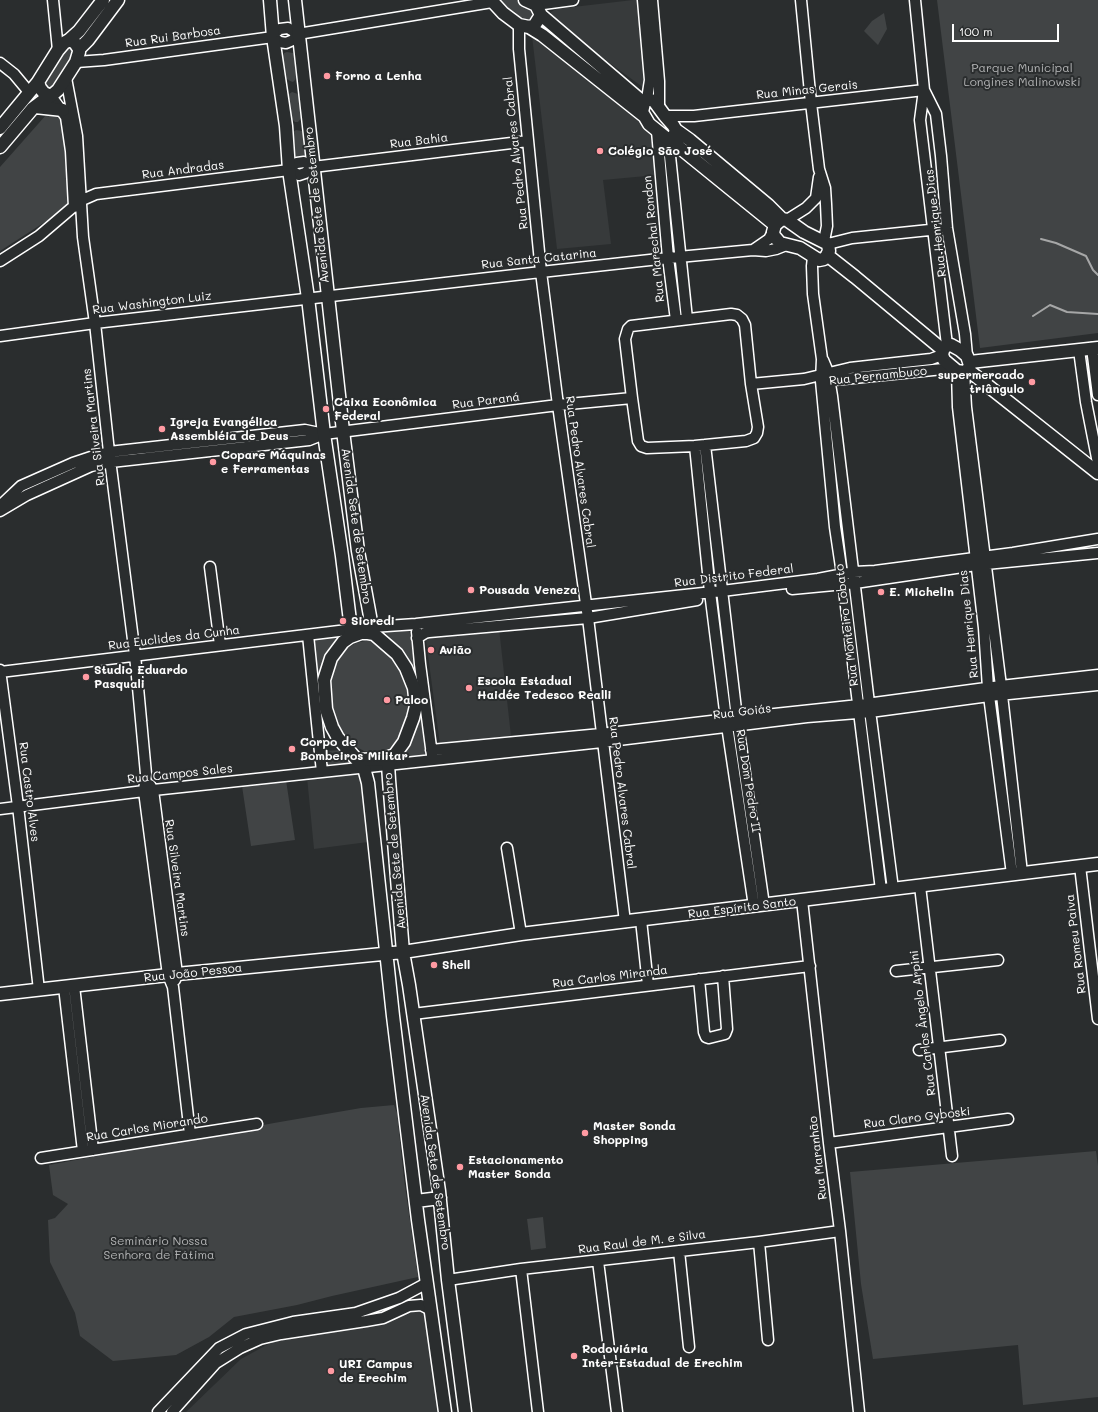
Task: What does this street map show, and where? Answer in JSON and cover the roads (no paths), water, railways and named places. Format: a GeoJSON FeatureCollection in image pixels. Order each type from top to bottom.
{"type":"FeatureCollection","features":[{"type":"Feature","properties":{"kind":"main road"},"geometry":{"type":"LineString","coordinates":[[0,128],[38,82],[58,50],[88,21],[103,0]]}},
{"type":"Feature","properties":{"kind":"main road"},"geometry":{"type":"LineString","coordinates":[[0,147],[35,107],[58,90],[76,62],[79,48],[88,40],[118,0]]}},
{"type":"Feature","properties":{"kind":"main road","name":"Avenida Sete de Setembro"},"geometry":{"type":"LineString","coordinates":[[270,0],[273,37],[286,126],[289,170],[308,298],[324,434],[342,556],[350,633],[331,658],[324,680],[326,709],[332,727],[338,738],[361,764],[368,783],[393,1016],[416,1201],[445,1412]]}},
{"type":"Feature","properties":{"kind":"main road","name":"Avenida Sete de Setembro"},"geometry":{"type":"LineString","coordinates":[[295,0],[343,431],[358,551],[373,631],[397,654],[406,668],[414,693],[416,706],[414,718],[404,742],[391,760],[403,952],[440,1198],[448,1280],[465,1412]]}},
{"type":"Feature","properties":{"kind":"main road"},"geometry":{"type":"LineString","coordinates":[[492,1],[503,13],[542,35],[644,116]]}},
{"type":"Feature","properties":{"kind":"main road"},"geometry":{"type":"LineString","coordinates":[[524,26],[534,26],[534,6]]}},
{"type":"Feature","properties":{"kind":"main road"},"geometry":{"type":"LineString","coordinates":[[534,6],[646,101],[654,100],[659,105],[665,116],[668,133],[747,203],[779,224],[804,232],[827,247],[855,277],[944,350]]}},
{"type":"Feature","properties":{"kind":"main road"},"geometry":{"type":"LineString","coordinates":[[69,40],[75,43],[79,48]]}},
{"type":"Feature","properties":{"kind":"main road"},"geometry":{"type":"LineString","coordinates":[[38,82],[44,93],[51,96]]}},
{"type":"Feature","properties":{"kind":"main road"},"geometry":{"type":"LineString","coordinates":[[646,101],[642,112],[649,124],[668,133],[690,140],[775,211],[779,224],[777,240],[800,248],[820,260],[824,259],[827,247]]}},
{"type":"Feature","properties":{"kind":"main road"},"geometry":{"type":"LineString","coordinates":[[35,107],[63,110]]}},
{"type":"Feature","properties":{"kind":"main road"},"geometry":{"type":"LineString","coordinates":[[747,203],[755,193]]}},
{"type":"Feature","properties":{"kind":"main road"},"geometry":{"type":"LineString","coordinates":[[944,350],[951,345],[964,366],[1098,473]]}},
{"type":"Feature","properties":{"kind":"main road","name":"Rua Pernambuco"},"geometry":{"type":"LineString","coordinates":[[964,366],[1095,348]]}},
{"type":"Feature","properties":{"kind":"main road"},"geometry":{"type":"LineString","coordinates":[[944,350],[944,360],[964,366],[991,380],[1098,464]]}},
{"type":"Feature","properties":{"kind":"main road"},"geometry":{"type":"LineString","coordinates":[[342,556],[358,551]]}},
{"type":"Feature","properties":{"kind":"main road"},"geometry":{"type":"LineString","coordinates":[[350,633],[368,633],[373,631]]}},
{"type":"Feature","properties":{"kind":"main road"},"geometry":{"type":"LineString","coordinates":[[361,764],[384,759],[391,760]]}},
{"type":"Feature","properties":{"kind":"main road","name":"Rua Espírito Santo"},"geometry":{"type":"LineString","coordinates":[[386,954],[521,934],[1098,864]]}},
{"type":"Feature","properties":{"kind":"main road","name":"Rua João Pessoa"},"geometry":{"type":"LineString","coordinates":[[0,994],[173,974],[386,954]]}},
{"type":"Feature","properties":{"kind":"main road"},"geometry":{"type":"LineString","coordinates":[[393,1016],[413,1014]]}},
{"type":"Feature","properties":{"kind":"main road"},"geometry":{"type":"LineString","coordinates":[[416,1201],[440,1198]]}},
{"type":"Feature","properties":{"kind":"main road"},"geometry":{"type":"LineString","coordinates":[[427,1283],[448,1280]]}},
{"type":"Feature","properties":{"kind":"street"},"geometry":{"type":"LineString","coordinates":[[53,0],[58,50]]}},
{"type":"Feature","properties":{"kind":"street"},"geometry":{"type":"LineString","coordinates":[[534,6],[573,0]]}},
{"type":"Feature","properties":{"kind":"street"},"geometry":{"type":"LineString","coordinates":[[643,0],[650,80],[646,101]]}},
{"type":"Feature","properties":{"kind":"street"},"geometry":{"type":"LineString","coordinates":[[652,0],[659,81],[659,105]]}},
{"type":"Feature","properties":{"kind":"street"},"geometry":{"type":"LineString","coordinates":[[801,0],[819,169],[826,204],[827,247],[852,238],[947,228]]}},
{"type":"Feature","properties":{"kind":"street","name":"Rua Henrique Dias"},"geometry":{"type":"LineString","coordinates":[[915,0],[924,90],[920,120],[933,230],[944,350]]}},
{"type":"Feature","properties":{"kind":"street"},"geometry":{"type":"LineString","coordinates":[[273,37],[280,42],[286,43],[293,40],[298,34],[492,1]]}},
{"type":"Feature","properties":{"kind":"street","name":"Rua Pedro Alvares Cabral"},"geometry":{"type":"LineString","coordinates":[[524,26],[519,49],[541,272],[588,618],[625,922]]}},
{"type":"Feature","properties":{"kind":"street","name":"Rua Rui Barbosa"},"geometry":{"type":"LineString","coordinates":[[76,62],[104,60],[273,37]]}},
{"type":"Feature","properties":{"kind":"street"},"geometry":{"type":"LineString","coordinates":[[0,63],[14,74],[29,92]]}},
{"type":"Feature","properties":{"kind":"street"},"geometry":{"type":"LineString","coordinates":[[14,74],[38,82]]}},
{"type":"Feature","properties":{"kind":"street","name":"Rua Silveira Martins"},"geometry":{"type":"LineString","coordinates":[[66,78],[77,136],[77,204]]}},
{"type":"Feature","properties":{"kind":"street","name":"Rua Minas Gerais"},"geometry":{"type":"LineString","coordinates":[[665,116],[694,116],[924,90]]}},
{"type":"Feature","properties":{"kind":"street","name":"Rua Henrique Dias"},"geometry":{"type":"LineString","coordinates":[[924,90],[936,114],[947,228],[965,334],[964,366],[958,407],[989,628],[1001,690],[1012,786],[1017,874]]}},
{"type":"Feature","properties":{"kind":"street","name":"Rua Silveira Martins"},"geometry":{"type":"LineString","coordinates":[[51,96],[63,110],[66,117],[70,138],[77,204],[95,323],[135,655],[146,774],[173,974],[173,987],[190,1134]]}},
{"type":"Feature","properties":{"kind":"street","name":"Rua Minas Gerais"},"geometry":{"type":"LineString","coordinates":[[668,133],[694,116]]}},
{"type":"Feature","properties":{"kind":"street","name":"Rua Marechal Rondon"},"geometry":{"type":"LineString","coordinates":[[668,133],[687,319]]}},
{"type":"Feature","properties":{"kind":"street","name":"Rua Marechal Rondon"},"geometry":{"type":"LineString","coordinates":[[668,133],[665,226],[676,320]]}},
{"type":"Feature","properties":{"kind":"street","name":"Rua Bahia"},"geometry":{"type":"LineString","coordinates":[[289,170],[292,165],[304,162],[313,166],[528,141]]}},
{"type":"Feature","properties":{"kind":"street","name":"Rua Santa Catarina"},"geometry":{"type":"LineString","coordinates":[[753,250],[769,239],[779,224],[806,208],[816,198],[819,184],[819,169]]}},
{"type":"Feature","properties":{"kind":"street","name":"Rua Andradas"},"geometry":{"type":"LineString","coordinates":[[0,261],[39,236],[77,204],[96,194],[289,170]]}},
{"type":"Feature","properties":{"kind":"street"},"geometry":{"type":"LineString","coordinates":[[665,226],[677,224]]}},
{"type":"Feature","properties":{"kind":"street","name":"Rua Santa Catarina"},"geometry":{"type":"LineString","coordinates":[[308,298],[668,258],[753,250],[766,251],[776,249],[786,244]]}},
{"type":"Feature","properties":{"kind":"street","name":"Rua Monteiro Lobato"},"geometry":{"type":"LineString","coordinates":[[813,257],[813,294],[824,377],[834,526],[864,708],[887,890]]}},
{"type":"Feature","properties":{"kind":"street","name":"Rua Washington Luiz"},"geometry":{"type":"LineString","coordinates":[[0,336],[95,323],[308,298]]}},
{"type":"Feature","properties":{"kind":"street"},"geometry":{"type":"LineString","coordinates":[[731,314],[737,315],[742,319],[745,325],[751,384],[758,427],[754,438],[746,441],[706,445],[648,448],[641,446],[638,441],[625,339],[628,329],[631,326],[687,319],[731,314]]}},
{"type":"Feature","properties":{"kind":"street"},"geometry":{"type":"LineString","coordinates":[[1095,348],[1098,395]]}},
{"type":"Feature","properties":{"kind":"street","name":"Rua Pernambuco"},"geometry":{"type":"LineString","coordinates":[[824,377],[850,368],[931,359],[944,350]]}},
{"type":"Feature","properties":{"kind":"street"},"geometry":{"type":"LineString","coordinates":[[1079,350],[1086,402],[1098,464]]}},
{"type":"Feature","properties":{"kind":"street","name":"Rua Pernambuco"},"geometry":{"type":"LineString","coordinates":[[751,384],[964,366]]}},
{"type":"Feature","properties":{"kind":"street","name":"Rua Monteiro Lobato"},"geometry":{"type":"LineString","coordinates":[[824,377],[832,396],[854,572],[864,708]]}},
{"type":"Feature","properties":{"kind":"street","name":"Rua Paraná"},"geometry":{"type":"LineString","coordinates":[[110,457],[309,440],[324,434],[343,431],[558,405],[632,398]]}},
{"type":"Feature","properties":{"kind":"street"},"geometry":{"type":"LineString","coordinates":[[1086,402],[1098,400]]}},
{"type":"Feature","properties":{"kind":"street","name":"Rua Dom Pedro II"},"geometry":{"type":"LineString","coordinates":[[706,445],[759,905]]}},
{"type":"Feature","properties":{"kind":"street","name":"Rua Dom Pedro II"},"geometry":{"type":"LineString","coordinates":[[695,446],[710,595],[726,723],[759,905]]}},
{"type":"Feature","properties":{"kind":"street"},"geometry":{"type":"LineString","coordinates":[[0,506],[21,486],[73,463],[94,456],[110,457]]}},
{"type":"Feature","properties":{"kind":"street"},"geometry":{"type":"LineString","coordinates":[[0,511],[27,495],[110,457]]}},
{"type":"Feature","properties":{"kind":"street","name":"Rua Distrito Federal"},"geometry":{"type":"LineString","coordinates":[[373,631],[416,624],[586,606],[722,594],[818,579],[843,579],[855,583],[1098,538]]}},
{"type":"Feature","properties":{"kind":"street","name":"Rua Distrito Federal"},"geometry":{"type":"LineString","coordinates":[[843,579],[854,572],[1098,553]]}},
{"type":"Feature","properties":{"kind":"street"},"geometry":{"type":"LineString","coordinates":[[210,567],[220,645]]}},
{"type":"Feature","properties":{"kind":"street","name":"Rua Distrito Federal"},"geometry":{"type":"LineString","coordinates":[[420,636],[429,632],[588,618],[710,595]]}},
{"type":"Feature","properties":{"kind":"street"},"geometry":{"type":"LineString","coordinates":[[416,624],[420,636],[420,664],[426,720],[432,755]]}},
{"type":"Feature","properties":{"kind":"street","name":"Rua Henrique Dias"},"geometry":{"type":"LineString","coordinates":[[989,628],[989,692],[1002,788],[1017,874]]}},
{"type":"Feature","properties":{"kind":"street","name":"Rua Euclides da Cunha"},"geometry":{"type":"LineString","coordinates":[[0,671],[308,635],[350,633]]}},
{"type":"Feature","properties":{"kind":"street"},"geometry":{"type":"LineString","coordinates":[[308,635],[322,772]]}},
{"type":"Feature","properties":{"kind":"street"},"geometry":{"type":"LineString","coordinates":[[420,664],[414,693],[426,720]]}},
{"type":"Feature","properties":{"kind":"street","name":"Rua Castro Alves"},"geometry":{"type":"LineString","coordinates":[[0,671],[18,806],[38,990]]}},
{"type":"Feature","properties":{"kind":"street","name":"Rua Goiás"},"geometry":{"type":"LineString","coordinates":[[1060,684],[1098,675]]}},
{"type":"Feature","properties":{"kind":"street"},"geometry":{"type":"LineString","coordinates":[[312,676],[325,691]]}},
{"type":"Feature","properties":{"kind":"street","name":"Rua Goiás"},"geometry":{"type":"LineString","coordinates":[[391,760],[864,708],[1001,690],[1060,684],[1098,685]]}},
{"type":"Feature","properties":{"kind":"street"},"geometry":{"type":"LineString","coordinates":[[318,729],[326,709]]}},
{"type":"Feature","properties":{"kind":"street","name":"Rua Campos Sales"},"geometry":{"type":"LineString","coordinates":[[0,809],[148,790],[322,772],[361,764]]}},
{"type":"Feature","properties":{"kind":"street"},"geometry":{"type":"LineString","coordinates":[[1002,788],[1012,786]]}},
{"type":"Feature","properties":{"kind":"street"},"geometry":{"type":"LineString","coordinates":[[507,848],[521,934]]}},
{"type":"Feature","properties":{"kind":"street","name":"Rua Romeu Paiva"},"geometry":{"type":"LineString","coordinates":[[1080,866],[1098,1019]]}},
{"type":"Feature","properties":{"kind":"street","name":"Rua Carlos Ângelo Arpini"},"geometry":{"type":"LineString","coordinates":[[920,886],[952,1156]]}},
{"type":"Feature","properties":{"kind":"street","name":"Rua Maranhão"},"geometry":{"type":"LineString","coordinates":[[802,900],[840,1231],[858,1412]]}},
{"type":"Feature","properties":{"kind":"street"},"geometry":{"type":"LineString","coordinates":[[641,920],[648,985]]}},
{"type":"Feature","properties":{"kind":"street"},"geometry":{"type":"LineString","coordinates":[[896,971],[998,960]]}},
{"type":"Feature","properties":{"kind":"street","name":"Rua Carlos Miranda"},"geometry":{"type":"LineString","coordinates":[[413,1014],[810,966]]}},
{"type":"Feature","properties":{"kind":"street"},"geometry":{"type":"LineString","coordinates":[[699,979],[704,1032],[706,1037],[709,1038],[725,1034],[728,1029],[723,976]]}},
{"type":"Feature","properties":{"kind":"street"},"geometry":{"type":"LineString","coordinates":[[69,987],[93,1150]]}},
{"type":"Feature","properties":{"kind":"street"},"geometry":{"type":"LineString","coordinates":[[69,987],[83,1151]]}},
{"type":"Feature","properties":{"kind":"street"},"geometry":{"type":"LineString","coordinates":[[919,1050],[1000,1040]]}},
{"type":"Feature","properties":{"kind":"street","name":"Rua Claro Gyboski"},"geometry":{"type":"LineString","coordinates":[[829,1143],[1008,1119]]}},
{"type":"Feature","properties":{"kind":"street","name":"Rua Carlos Miorando"},"geometry":{"type":"LineString","coordinates":[[41,1158],[257,1124]]}},
{"type":"Feature","properties":{"kind":"street","name":"Rua Raul de M. e Silva"},"geometry":{"type":"LineString","coordinates":[[448,1280],[521,1269],[759,1242],[840,1231]]}},
{"type":"Feature","properties":{"kind":"street"},"geometry":{"type":"LineString","coordinates":[[759,1242],[768,1340]]}},
{"type":"Feature","properties":{"kind":"street"},"geometry":{"type":"LineString","coordinates":[[679,1251],[689,1347]]}},
{"type":"Feature","properties":{"kind":"street"},"geometry":{"type":"LineString","coordinates":[[598,1261],[617,1412]]}},
{"type":"Feature","properties":{"kind":"street"},"geometry":{"type":"LineString","coordinates":[[521,1269],[538,1412]]}},
{"type":"Feature","properties":{"kind":"street"},"geometry":{"type":"LineString","coordinates":[[158,1412],[219,1348],[246,1334],[294,1322],[356,1313],[399,1298],[427,1283]]}},
{"type":"Feature","properties":{"kind":"street"},"geometry":{"type":"LineString","coordinates":[[172,1412],[216,1363],[240,1348],[260,1339],[281,1334],[383,1318],[409,1306],[421,1305],[431,1310]]}},
{"type":"Feature","properties":{"kind":"street"},"geometry":{"type":"LineString","coordinates":[[374,1307],[377,1319]]}},
{"type":"Feature","properties":{"kind":"waterway"},"geometry":{"type":"LineString","coordinates":[[1041,239],[1056,243],[1086,256],[1093,270],[1098,275]]}},
{"type":"Feature","properties":{"kind":"waterway"},"geometry":{"type":"LineString","coordinates":[[1033,316],[1050,305],[1067,312],[1098,314]]}},
{"type":"Feature","properties":{"kind":"place","name":"Forno a Lenha"},"geometry":{"type":"Point","coordinates":[327,76]}},
{"type":"Feature","properties":{"kind":"place","name":"Colégio São José"},"geometry":{"type":"Point","coordinates":[600,151]}},
{"type":"Feature","properties":{"kind":"place","name":"supermercado triângulo"},"geometry":{"type":"Point","coordinates":[1032,382]}},
{"type":"Feature","properties":{"kind":"place","name":"Caixa Econômica Federal"},"geometry":{"type":"Point","coordinates":[326,409]}},
{"type":"Feature","properties":{"kind":"place","name":"Igreja Evangélica Assembléia de Deus"},"geometry":{"type":"Point","coordinates":[162,429]}},
{"type":"Feature","properties":{"kind":"place","name":"Copare Máquinas e Ferramentas"},"geometry":{"type":"Point","coordinates":[213,462]}},
{"type":"Feature","properties":{"kind":"place","name":"Pousada Veneza"},"geometry":{"type":"Point","coordinates":[471,590]}},
{"type":"Feature","properties":{"kind":"place","name":"E. Michelin"},"geometry":{"type":"Point","coordinates":[881,592]}},
{"type":"Feature","properties":{"kind":"place","name":"Sicredi"},"geometry":{"type":"Point","coordinates":[343,621]}},
{"type":"Feature","properties":{"kind":"place","name":"Avião"},"geometry":{"type":"Point","coordinates":[431,650]}},
{"type":"Feature","properties":{"kind":"place","name":"Studio Eduardo Pasquali"},"geometry":{"type":"Point","coordinates":[86,677]}},
{"type":"Feature","properties":{"kind":"place","name":"Escola Estadual Haidée Tedesco Realli"},"geometry":{"type":"Point","coordinates":[469,688]}},
{"type":"Feature","properties":{"kind":"place","name":"Palco"},"geometry":{"type":"Point","coordinates":[387,700]}},
{"type":"Feature","properties":{"kind":"place","name":"Corpo de Bombeiros Militar"},"geometry":{"type":"Point","coordinates":[292,749]}},
{"type":"Feature","properties":{"kind":"place","name":"Shell"},"geometry":{"type":"Point","coordinates":[434,965]}},
{"type":"Feature","properties":{"kind":"place","name":"Master Sonda Shopping"},"geometry":{"type":"Point","coordinates":[585,1133]}},
{"type":"Feature","properties":{"kind":"place","name":"Estacionamento Master Sonda"},"geometry":{"type":"Point","coordinates":[460,1167]}},
{"type":"Feature","properties":{"kind":"place","name":"Rodoviária Inter-Estadual de Erechim"},"geometry":{"type":"Point","coordinates":[574,1356]}},
{"type":"Feature","properties":{"kind":"place","name":"URI Campus de Erechim"},"geometry":{"type":"Point","coordinates":[331,1371]}},
{"type":"Feature","properties":{"kind":"park label","name":"Parque Municipal Longines Malinowski"},"geometry":{"type":"Point","coordinates":[1022,75]}},
{"type":"Feature","properties":{"kind":"park label","name":"Seminário Nossa Senhora de Fátima"},"geometry":{"type":"Point","coordinates":[159,1248]}}]}
